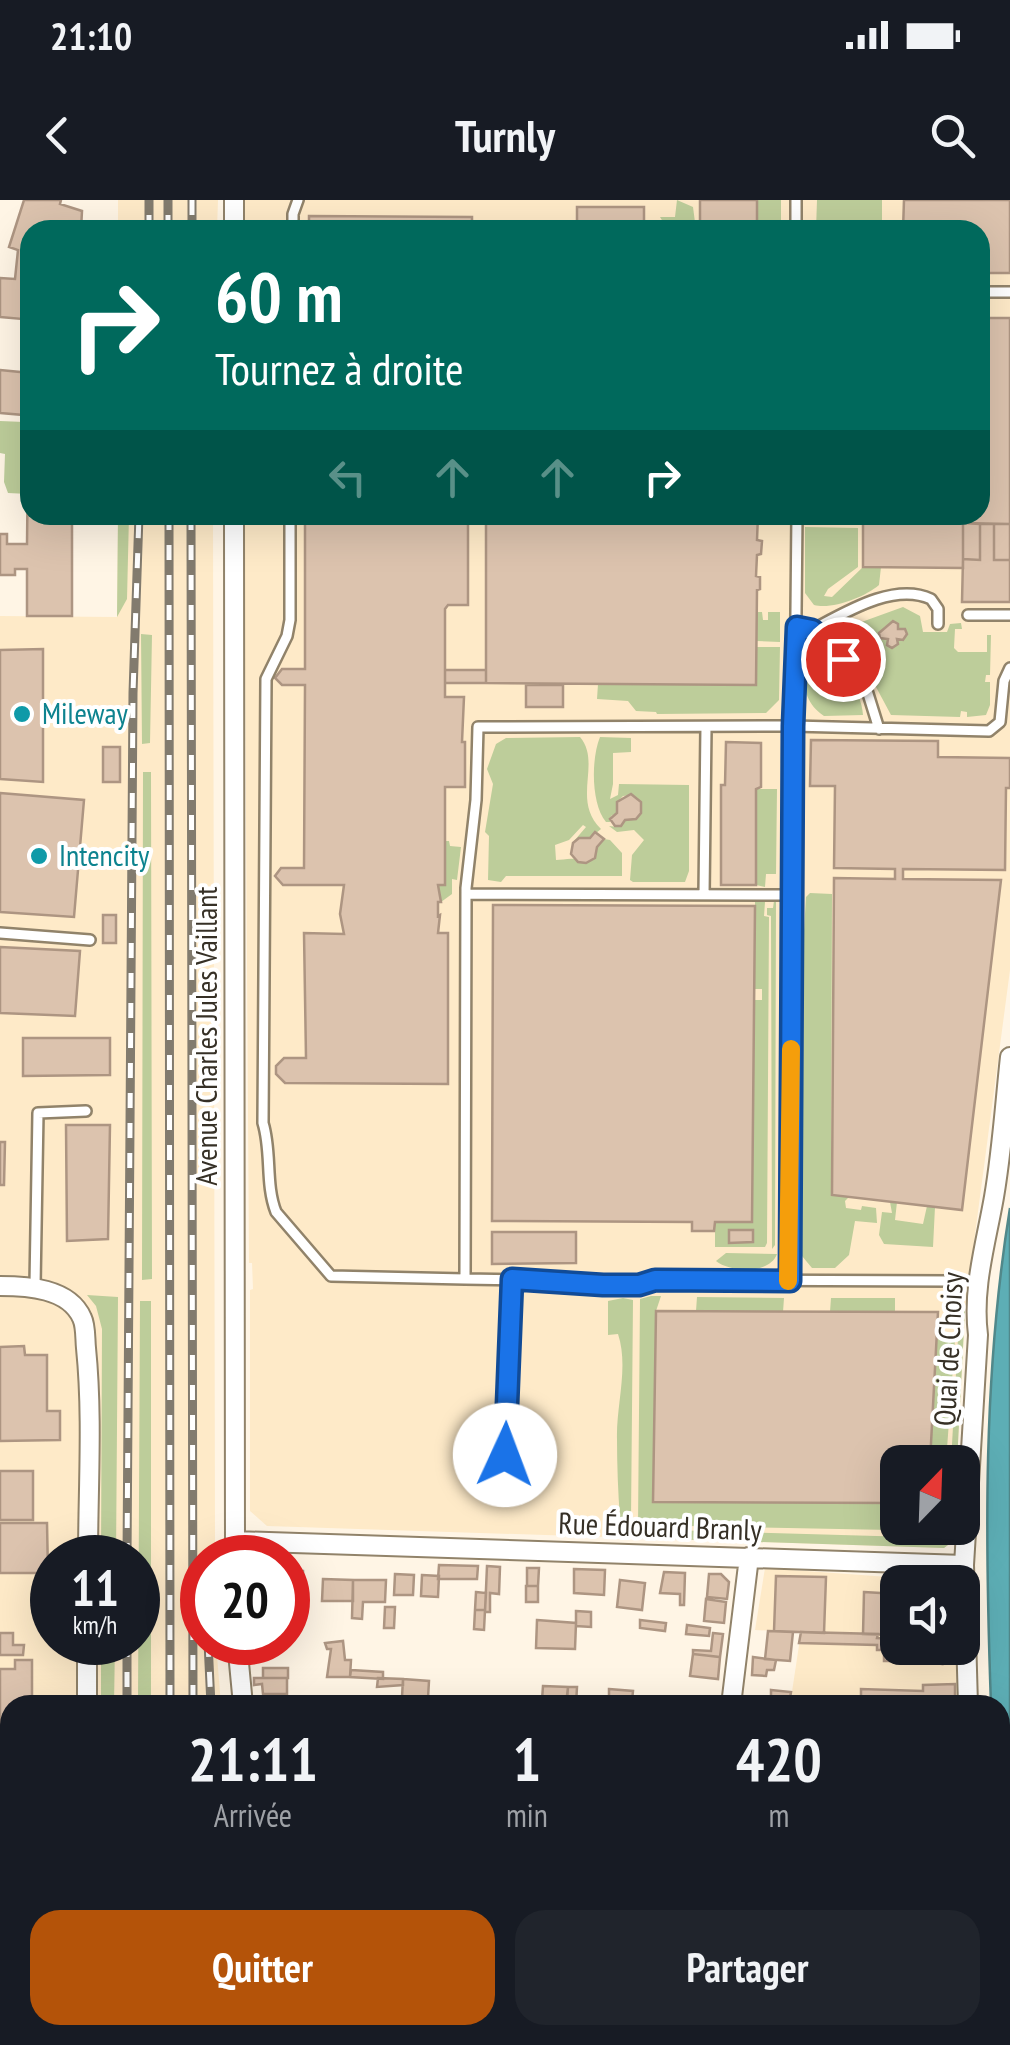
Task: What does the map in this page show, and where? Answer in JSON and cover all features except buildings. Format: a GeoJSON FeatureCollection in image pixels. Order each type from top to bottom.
{"type":"FeatureCollection","features":[{"type":"Feature","properties":{"kind":"street","name":"Avenue Charles Jules Vaillant"},"geometry":{"type":"LineString","coordinates":[[234,525],[235,1535]]}},
{"type":"Feature","properties":{"kind":"street","name":"Quai de Choisy"},"geometry":{"type":"LineString","coordinates":[[968,1695],[964,1564],[978,1335],[975,1309],[986,1225],[994,1198],[1010,1057]]}},
{"type":"Feature","properties":{"kind":"street"},"geometry":{"type":"LineString","coordinates":[[0,1286],[35,1286],[68,1303],[83,1319],[88,1374],[88,1535]]}},
{"type":"Feature","properties":{"kind":"street","name":"Rue Édouard Branly"},"geometry":{"type":"LineString","coordinates":[[310,1550],[964,1564]]}},
{"type":"Feature","properties":{"kind":"street"},"geometry":{"type":"LineString","coordinates":[[732,1695],[749,1557]]}},
{"type":"Feature","properties":{"kind":"street"},"geometry":{"type":"LineString","coordinates":[[87,1695],[88,1665]]}},
{"type":"Feature","properties":{"kind":"street"},"geometry":{"type":"LineString","coordinates":[[239,1665],[241,1695]]}},
{"type":"Feature","properties":{"kind":"lane"},"geometry":{"type":"LineString","coordinates":[[290,525],[288,636],[266,679],[264,1123],[276,1212],[331,1276],[603,1285],[639,1285],[655,1280],[953,1281]]}},
{"type":"Feature","properties":{"kind":"lane"},"geometry":{"type":"LineString","coordinates":[[790,1281],[796,525]]}},
{"type":"Feature","properties":{"kind":"lane"},"geometry":{"type":"LineString","coordinates":[[812,630],[841,614],[908,592],[931,599],[938,609],[938,624]]}},
{"type":"Feature","properties":{"kind":"lane"},"geometry":{"type":"LineString","coordinates":[[968,615],[1010,615]]}},
{"type":"Feature","properties":{"kind":"lane"},"geometry":{"type":"LineString","coordinates":[[797,627],[812,630],[864,684],[879,728]]}},
{"type":"Feature","properties":{"kind":"lane"},"geometry":{"type":"LineString","coordinates":[[465,1279],[466,894],[476,800],[478,727],[793,726],[989,731],[996,728],[1003,714],[1004,681],[1010,668]]}},
{"type":"Feature","properties":{"kind":"lane"},"geometry":{"type":"LineString","coordinates":[[704,895],[706,726]]}},
{"type":"Feature","properties":{"kind":"lane"},"geometry":{"type":"LineString","coordinates":[[466,894],[792,895]]}},
{"type":"Feature","properties":{"kind":"lane"},"geometry":{"type":"LineString","coordinates":[[0,934],[90,940]]}},
{"type":"Feature","properties":{"kind":"lane"},"geometry":{"type":"LineString","coordinates":[[35,1286],[38,1112],[86,1111]]}},
{"type":"Feature","properties":{"kind":"lane"},"geometry":{"type":"LineString","coordinates":[[504,1490],[512,1279]]}},
{"type":"Feature","properties":{"kind":"shaded area"},"geometry":{"type":"Polygon","coordinates":[[[118,200],[218,200],[217,220],[118,220],[118,200]]]}},
{"type":"Feature","properties":{"kind":"shaded area"},"geometry":{"type":"Polygon","coordinates":[[[242,200],[1010,200],[1010,970],[965,1310],[958,1445],[880,1445],[880,1545],[948,1545],[944,1548],[267,1526],[250,1511],[253,1289],[249,1263],[244,525],[990,525],[990,220],[242,220],[242,200]]]}},
{"type":"Feature","properties":{"kind":"shaded area"},"geometry":{"type":"Polygon","coordinates":[[[118,525],[213,525],[215,1535],[180,1535],[180,1665],[218,1665],[220,1695],[0,1695],[0,616],[117,617],[118,525]]]}},
{"type":"Feature","properties":{"kind":"shaded area"},"geometry":{"type":"Polygon","coordinates":[[[765,1568],[880,1576],[880,1665],[960,1665],[961,1695],[792,1695],[801,1632],[755,1630],[765,1568]]]}},
{"type":"Feature","properties":{"kind":"green space"},"geometry":{"type":"Polygon","coordinates":[[[677,200],[693,207],[695,220],[660,217],[675,217],[677,200]]]}},
{"type":"Feature","properties":{"kind":"green space"},"geometry":{"type":"Polygon","coordinates":[[[757,200],[781,200],[781,220],[757,220],[757,200]]]}},
{"type":"Feature","properties":{"kind":"green space"},"geometry":{"type":"Polygon","coordinates":[[[817,200],[882,200],[882,220],[816,220],[817,200]]]}},
{"type":"Feature","properties":{"kind":"green space"},"geometry":{"type":"Polygon","coordinates":[[[0,421],[20,422],[20,494],[8,493],[4,482],[5,454],[0,453],[0,421]]]}},
{"type":"Feature","properties":{"kind":"green space"},"geometry":{"type":"Polygon","coordinates":[[[118,525],[129,525],[127,599],[117,617],[118,525]]]}},
{"type":"Feature","properties":{"kind":"green space"},"geometry":{"type":"Polygon","coordinates":[[[805,527],[858,528],[858,567],[824,596],[832,597],[863,567],[881,567],[879,585],[848,601],[814,605],[805,593],[805,527]]]}},
{"type":"Feature","properties":{"kind":"green space"},"geometry":{"type":"Polygon","coordinates":[[[903,607],[920,616],[923,632],[947,632],[950,624],[961,623],[962,629],[955,629],[954,648],[958,652],[987,652],[987,635],[991,635],[990,675],[986,675],[985,682],[990,682],[990,705],[986,715],[967,717],[967,712],[961,711],[960,717],[891,715],[868,672],[837,636],[845,628],[903,607]]]}},
{"type":"Feature","properties":{"kind":"green space"},"geometry":{"type":"Polygon","coordinates":[[[756,612],[762,612],[763,620],[768,620],[768,612],[780,612],[780,642],[756,641],[756,612]]]}},
{"type":"Feature","properties":{"kind":"green space"},"geometry":{"type":"Polygon","coordinates":[[[141,634],[152,635],[150,743],[142,744],[141,634]]]}},
{"type":"Feature","properties":{"kind":"green space"},"geometry":{"type":"Polygon","coordinates":[[[756,647],[780,647],[779,700],[766,713],[657,714],[636,711],[628,701],[597,699],[598,684],[756,685],[756,647]]]}},
{"type":"Feature","properties":{"kind":"green space"},"geometry":{"type":"Polygon","coordinates":[[[812,647],[846,675],[858,695],[863,715],[824,716],[811,703],[804,671],[805,653],[812,647]]]}},
{"type":"Feature","properties":{"kind":"green space"},"geometry":{"type":"Polygon","coordinates":[[[580,737],[588,758],[588,806],[601,829],[590,838],[574,841],[586,827],[583,825],[569,840],[555,845],[556,860],[589,862],[604,839],[610,840],[622,853],[622,876],[506,876],[501,882],[488,880],[489,836],[485,832],[493,784],[487,769],[496,744],[506,738],[580,737]]]}},
{"type":"Feature","properties":{"kind":"green space"},"geometry":{"type":"Polygon","coordinates":[[[600,737],[631,738],[631,752],[613,753],[610,799],[618,795],[619,784],[689,785],[689,871],[685,882],[630,880],[632,855],[644,840],[634,830],[617,832],[609,826],[618,827],[625,820],[636,819],[642,805],[633,795],[623,796],[610,822],[601,814],[594,781],[600,737]]]}},
{"type":"Feature","properties":{"kind":"green space"},"geometry":{"type":"Polygon","coordinates":[[[143,772],[151,772],[152,1279],[142,1280],[143,772]]]}},
{"type":"Feature","properties":{"kind":"green space"},"geometry":{"type":"Polygon","coordinates":[[[756,789],[777,789],[776,874],[766,874],[765,887],[756,885],[756,789]]]}},
{"type":"Feature","properties":{"kind":"green space"},"geometry":{"type":"Polygon","coordinates":[[[445,841],[461,847],[452,894],[441,902],[438,885],[445,841]]]}},
{"type":"Feature","properties":{"kind":"green space"},"geometry":{"type":"Polygon","coordinates":[[[810,893],[832,894],[831,1194],[849,1197],[846,1208],[876,1208],[877,1223],[855,1221],[849,1255],[835,1268],[812,1268],[802,1256],[804,931],[806,897],[810,893]]]}},
{"type":"Feature","properties":{"kind":"green space"},"geometry":{"type":"Polygon","coordinates":[[[774,901],[772,1249],[771,916],[767,915],[767,908],[773,908],[774,901]]]}},
{"type":"Feature","properties":{"kind":"green space"},"geometry":{"type":"Polygon","coordinates":[[[755,902],[765,902],[764,916],[769,917],[767,1243],[765,1247],[715,1247],[715,1222],[752,1221],[754,1000],[762,1000],[762,989],[754,989],[755,902]]]}},
{"type":"Feature","properties":{"kind":"green space"},"geometry":{"type":"Polygon","coordinates":[[[890,1202],[897,1202],[895,1220],[923,1224],[927,1206],[935,1207],[933,1247],[884,1244],[879,1235],[882,1212],[892,1213],[890,1202]]]}},
{"type":"Feature","properties":{"kind":"green space"},"geometry":{"type":"Polygon","coordinates":[[[726,1253],[777,1254],[767,1265],[750,1270],[716,1261],[726,1253]]]}},
{"type":"Feature","properties":{"kind":"green space"},"geometry":{"type":"Polygon","coordinates":[[[87,1295],[118,1297],[116,1535],[101,1535],[102,1329],[96,1306],[87,1295]]]}},
{"type":"Feature","properties":{"kind":"green space"},"geometry":{"type":"Polygon","coordinates":[[[661,1296],[656,1311],[653,1501],[880,1503],[880,1530],[638,1525],[640,1299],[661,1296]]]}},
{"type":"Feature","properties":{"kind":"green space"},"geometry":{"type":"Polygon","coordinates":[[[697,1297],[784,1298],[783,1312],[696,1311],[697,1297]]]}},
{"type":"Feature","properties":{"kind":"green space"},"geometry":{"type":"Polygon","coordinates":[[[831,1298],[895,1298],[895,1313],[830,1312],[831,1298]]]}},
{"type":"Feature","properties":{"kind":"green space"},"geometry":{"type":"Polygon","coordinates":[[[633,1300],[631,1519],[620,1519],[617,1426],[621,1347],[618,1334],[608,1335],[608,1301],[633,1300]]]}},
{"type":"Feature","properties":{"kind":"green space"},"geometry":{"type":"Polygon","coordinates":[[[140,1301],[151,1301],[151,1535],[139,1535],[140,1301]]]}},
{"type":"Feature","properties":{"kind":"green space"},"geometry":{"type":"Polygon","coordinates":[[[965,1310],[958,1445],[952,1445],[959,1320],[965,1310]]]}},
{"type":"Feature","properties":{"kind":"green space"},"geometry":{"type":"Polygon","coordinates":[[[937,1339],[955,1340],[947,1445],[931,1445],[937,1339]]]}},
{"type":"Feature","properties":{"kind":"green space"},"geometry":{"type":"Polygon","coordinates":[[[637,1529],[880,1536],[880,1545],[948,1545],[944,1548],[636,1538],[637,1529]]]}},
{"type":"Feature","properties":{"kind":"green space"},"geometry":{"type":"Polygon","coordinates":[[[101,1665],[115,1665],[114,1695],[101,1695],[101,1665]]]}},
{"type":"Feature","properties":{"kind":"green space"},"geometry":{"type":"Polygon","coordinates":[[[138,1665],[151,1665],[151,1695],[138,1695],[138,1665]]]}},
{"type":"Feature","properties":{"kind":"water"},"geometry":{"type":"Polygon","coordinates":[[[1010,1208],[1010,1695],[991,1695],[988,1456],[1001,1270],[1010,1208]]]}},
{"type":"Feature","properties":{"kind":"railway"},"geometry":{"type":"LineString","coordinates":[[149,200],[149,220]]}},
{"type":"Feature","properties":{"kind":"railway"},"geometry":{"type":"LineString","coordinates":[[168,200],[168,220]]}},
{"type":"Feature","properties":{"kind":"railway"},"geometry":{"type":"LineString","coordinates":[[192,200],[192,220]]}},
{"type":"Feature","properties":{"kind":"railway"},"geometry":{"type":"LineString","coordinates":[[127,1535],[133,693],[139,525]]}},
{"type":"Feature","properties":{"kind":"railway"},"geometry":{"type":"LineString","coordinates":[[169,525],[170,1695]]}},
{"type":"Feature","properties":{"kind":"railway"},"geometry":{"type":"LineString","coordinates":[[191,525],[193,1695]]}},
{"type":"Feature","properties":{"kind":"railway"},"geometry":{"type":"LineString","coordinates":[[127,1665],[127,1695]]}},
{"type":"Feature","properties":{"kind":"railway"},"geometry":{"type":"LineString","coordinates":[[209,1665],[211,1695]]}},
{"type":"Feature","properties":{"kind":"slow traffic"},"geometry":{"type":"LineString","coordinates":[[788,1281],[791,1049]]}},
{"type":"Feature","properties":{"kind":"place","name":"Mileway"},"geometry":{"type":"Point","coordinates":[22,714]}},
{"type":"Feature","properties":{"kind":"place","name":"Intencity"},"geometry":{"type":"Point","coordinates":[39,856]}},
{"type":"Feature","properties":{"kind":"route"},"geometry":{"type":"LineString","coordinates":[[505,1455],[512,1279],[603,1285],[639,1285],[655,1280],[790,1281],[797,627],[812,630],[843,659]]}}]}
